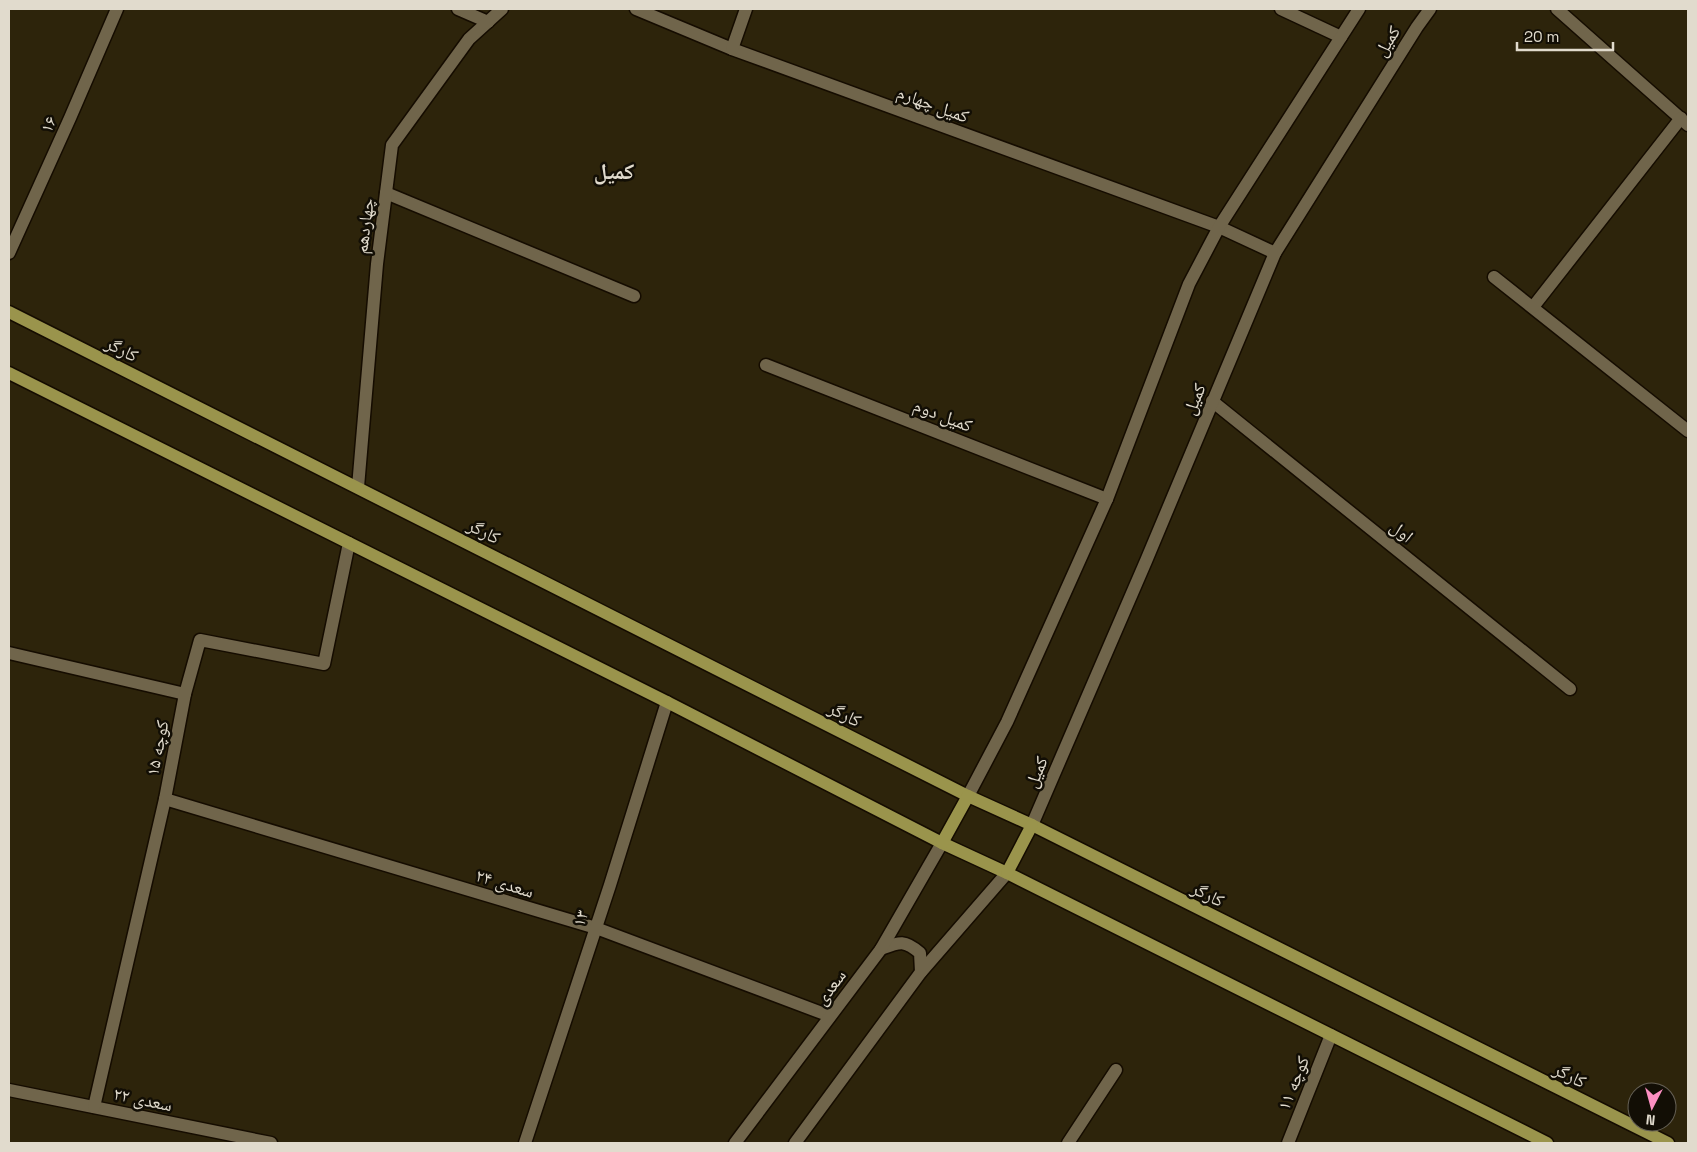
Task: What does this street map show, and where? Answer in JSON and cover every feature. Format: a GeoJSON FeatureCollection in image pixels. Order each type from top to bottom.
{"type":"FeatureCollection","features":[{"type":"Feature","properties":{"kind":"main road","name":"کارگر"},"geometry":{"type":"LineString","coordinates":[[9,312],[968,796],[1032,825],[1668,1143]]}},
{"type":"Feature","properties":{"kind":"main road"},"geometry":{"type":"LineString","coordinates":[[9,373],[667,702],[942,843],[1007,873],[1547,1143]]}},
{"type":"Feature","properties":{"kind":"main road"},"geometry":{"type":"LineString","coordinates":[[942,843],[968,796]]}},
{"type":"Feature","properties":{"kind":"main road"},"geometry":{"type":"LineString","coordinates":[[1007,873],[1032,825]]}},
{"type":"Feature","properties":{"kind":"street","name":"۱۶"},"geometry":{"type":"LineString","coordinates":[[9,253],[117,9]]}},
{"type":"Feature","properties":{"kind":"street"},"geometry":{"type":"LineString","coordinates":[[458,9],[488,22]]}},
{"type":"Feature","properties":{"kind":"street","name":"چهاردهم"},"geometry":{"type":"LineString","coordinates":[[358,487],[377,264],[392,145],[468,39],[502,9]]}},
{"type":"Feature","properties":{"kind":"street","name":"کمیل چهارم"},"geometry":{"type":"LineString","coordinates":[[636,9],[732,49],[1219,227],[1275,253]]}},
{"type":"Feature","properties":{"kind":"street"},"geometry":{"type":"LineString","coordinates":[[732,49],[746,9]]}},
{"type":"Feature","properties":{"kind":"street"},"geometry":{"type":"LineString","coordinates":[[1280,9],[1341,37]]}},
{"type":"Feature","properties":{"kind":"street"},"geometry":{"type":"LineString","coordinates":[[968,796],[1007,722],[1106,498],[1189,284],[1219,227],[1360,9]]}},
{"type":"Feature","properties":{"kind":"street","name":"کمیل"},"geometry":{"type":"LineString","coordinates":[[1032,825],[1146,561],[1275,253],[1416,27],[1430,9]]}},
{"type":"Feature","properties":{"kind":"street"},"geometry":{"type":"LineString","coordinates":[[1533,308],[1685,121],[1557,9]]}},
{"type":"Feature","properties":{"kind":"street"},"geometry":{"type":"LineString","coordinates":[[386,193],[634,296]]}},
{"type":"Feature","properties":{"kind":"street"},"geometry":{"type":"LineString","coordinates":[[1494,277],[1688,430]]}},
{"type":"Feature","properties":{"kind":"street","name":"کمیل دوم"},"geometry":{"type":"LineString","coordinates":[[766,365],[1106,498]]}},
{"type":"Feature","properties":{"kind":"street","name":"اول"},"geometry":{"type":"LineString","coordinates":[[1212,401],[1570,689]]}},
{"type":"Feature","properties":{"kind":"street","name":"کوچه ۱۵"},"geometry":{"type":"LineString","coordinates":[[94,1107],[165,799],[185,694],[200,640],[324,664],[349,543]]}},
{"type":"Feature","properties":{"kind":"street"},"geometry":{"type":"LineString","coordinates":[[9,653],[185,694]]}},
{"type":"Feature","properties":{"kind":"street","name":"۱۳"},"geometry":{"type":"LineString","coordinates":[[525,1143],[596,928],[667,702]]}},
{"type":"Feature","properties":{"kind":"street","name":"سعدی ۲۴"},"geometry":{"type":"LineString","coordinates":[[165,799],[596,928],[830,1016]]}},
{"type":"Feature","properties":{"kind":"street","name":"سعدی"},"geometry":{"type":"LineString","coordinates":[[735,1143],[881,949],[942,843]]}},
{"type":"Feature","properties":{"kind":"street"},"geometry":{"type":"LineString","coordinates":[[795,1143],[921,972],[1007,873]]}},
{"type":"Feature","properties":{"kind":"street"},"geometry":{"type":"LineString","coordinates":[[881,949],[897,943],[910,944],[920,953],[921,972]]}},
{"type":"Feature","properties":{"kind":"street","name":"کوچه ۱۱"},"geometry":{"type":"LineString","coordinates":[[1288,1143],[1331,1035]]}},
{"type":"Feature","properties":{"kind":"street"},"geometry":{"type":"LineString","coordinates":[[1068,1143],[1116,1070]]}},
{"type":"Feature","properties":{"kind":"street","name":"سعدی ۲۲"},"geometry":{"type":"LineString","coordinates":[[9,1090],[270,1143]]}},
{"type":"Feature","properties":{"kind":"district","name":"کمیل"},"geometry":{"type":"Point","coordinates":[614,171]}}]}
